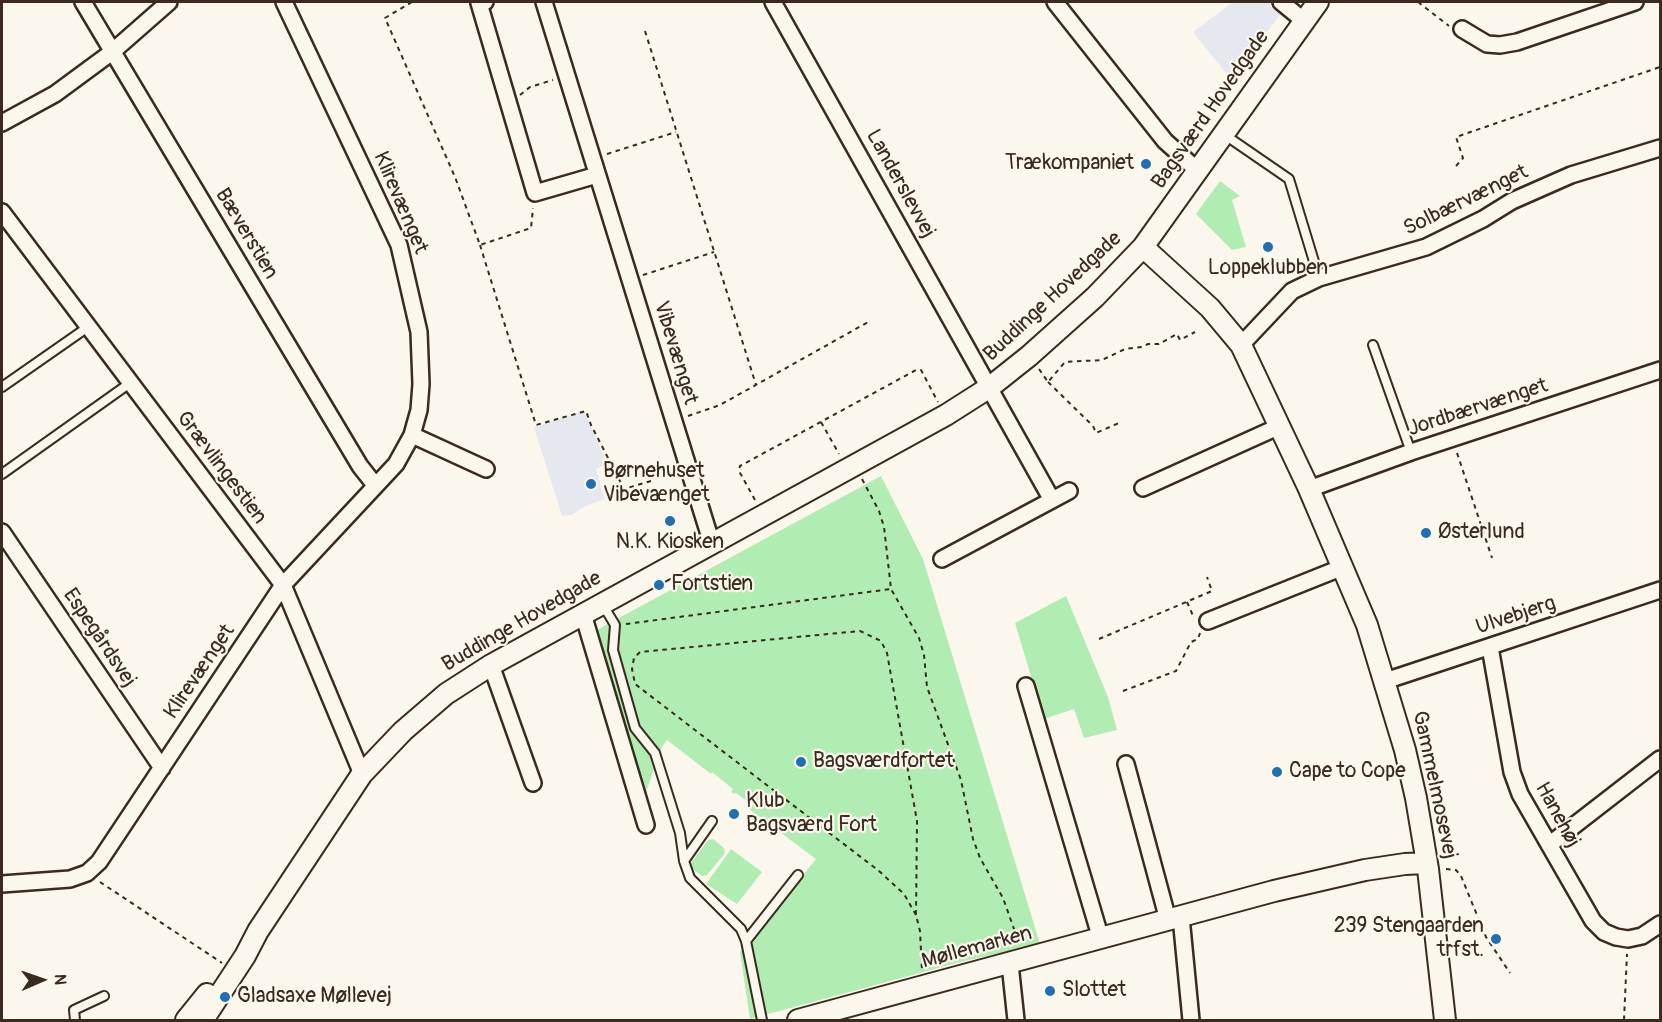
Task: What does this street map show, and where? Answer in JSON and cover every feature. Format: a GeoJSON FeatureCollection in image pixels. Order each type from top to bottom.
{"type":"FeatureCollection","features":[{"type":"Feature","properties":{"kind":"street","name":"Bæverstien"},"geometry":{"type":"LineString","coordinates":[[83,2],[360,466],[375,485]]}},
{"type":"Feature","properties":{"kind":"street"},"geometry":{"type":"LineString","coordinates":[[2,123],[55,94],[112,52],[169,2]]}},
{"type":"Feature","properties":{"kind":"street","name":"Klirevænget"},"geometry":{"type":"LineString","coordinates":[[87,873],[99,862],[283,585],[396,464],[412,435],[418,410],[421,384],[419,332],[399,245],[284,2]]}},
{"type":"Feature","properties":{"kind":"street"},"geometry":{"type":"LineString","coordinates":[[484,2],[479,3],[535,193],[597,175]]}},
{"type":"Feature","properties":{"kind":"street","name":"Vibevænget"},"geometry":{"type":"LineString","coordinates":[[544,2],[712,544]]}},
{"type":"Feature","properties":{"kind":"street","name":"Landerslevvej"},"geometry":{"type":"LineString","coordinates":[[772,2],[1052,500]]}},
{"type":"Feature","properties":{"kind":"street"},"geometry":{"type":"LineString","coordinates":[[1055,2],[1165,141],[1197,170]]}},
{"type":"Feature","properties":{"kind":"street"},"geometry":{"type":"LineString","coordinates":[[1281,2],[1304,20]]}},
{"type":"Feature","properties":{"kind":"street","name":"Bagsværd Hovedgade"},"geometry":{"type":"LineString","coordinates":[[1143,247],[1318,2]]}},
{"type":"Feature","properties":{"kind":"street"},"geometry":{"type":"LineString","coordinates":[[1462,29],[1487,44],[1500,45],[1517,42],[1635,2]]}},
{"type":"Feature","properties":{"kind":"street","name":"Solbærvænget"},"geometry":{"type":"LineString","coordinates":[[1241,345],[1292,291],[1319,278],[1426,247],[1483,219],[1512,201],[1571,175],[1660,148]]}},
{"type":"Feature","properties":{"kind":"street","name":"Grævlingestien"},"geometry":{"type":"LineString","coordinates":[[3,216],[283,585],[362,774]]}},
{"type":"Feature","properties":{"kind":"street","name":"Buddinge Hovedgade"},"geometry":{"type":"LineString","coordinates":[[203,1020],[245,956],[258,931],[362,774],[403,731],[446,694],[491,664],[851,468],[946,415],[990,387],[1029,356],[1095,297],[1143,247]]}},
{"type":"Feature","properties":{"kind":"street","name":"Gammelmosevej"},"geometry":{"type":"LineString","coordinates":[[1143,247],[1210,308],[1241,345],[1309,489],[1367,625],[1409,769],[1428,866],[1445,1020]]}},
{"type":"Feature","properties":{"kind":"street","name":"Jordbærvænget"},"geometry":{"type":"LineString","coordinates":[[1309,489],[1411,452],[1660,370]]}},
{"type":"Feature","properties":{"kind":"street"},"geometry":{"type":"LineString","coordinates":[[1143,488],[1280,426]]}},
{"type":"Feature","properties":{"kind":"street"},"geometry":{"type":"LineString","coordinates":[[412,435],[486,469]]}},
{"type":"Feature","properties":{"kind":"street"},"geometry":{"type":"LineString","coordinates":[[942,559],[1069,492]]}},
{"type":"Feature","properties":{"kind":"street","name":"Espegårdsvej"},"geometry":{"type":"LineString","coordinates":[[2,532],[162,768]]}},
{"type":"Feature","properties":{"kind":"street"},"geometry":{"type":"LineString","coordinates":[[1204,627],[1343,567]]}},
{"type":"Feature","properties":{"kind":"street","name":"Ulvebjerg"},"geometry":{"type":"LineString","coordinates":[[1385,681],[1660,590]]}},
{"type":"Feature","properties":{"kind":"street"},"geometry":{"type":"LineString","coordinates":[[583,614],[646,825]]}},
{"type":"Feature","properties":{"kind":"street","name":"Hanehøj"},"geometry":{"type":"LineString","coordinates":[[1490,647],[1512,772],[1520,794],[1593,921],[1604,932],[1628,939]]}},
{"type":"Feature","properties":{"kind":"street"},"geometry":{"type":"LineString","coordinates":[[491,664],[533,783]]}},
{"type":"Feature","properties":{"kind":"street"},"geometry":{"type":"LineString","coordinates":[[1026,686],[1101,939]]}},
{"type":"Feature","properties":{"kind":"street"},"geometry":{"type":"LineString","coordinates":[[1549,845],[1660,759]]}},
{"type":"Feature","properties":{"kind":"street"},"geometry":{"type":"LineString","coordinates":[[1126,764],[1175,918],[1191,1020]]}},
{"type":"Feature","properties":{"kind":"street","name":"Møllemarken"},"geometry":{"type":"LineString","coordinates":[[798,1020],[1327,878],[1400,864],[1428,866]]}},
{"type":"Feature","properties":{"kind":"street"},"geometry":{"type":"LineString","coordinates":[[2,884],[70,879],[87,873]]}},
{"type":"Feature","properties":{"kind":"street"},"geometry":{"type":"LineString","coordinates":[[1628,939],[1642,936],[1660,924]]}},
{"type":"Feature","properties":{"kind":"street","name":"Buddinge Hovedgade"},"geometry":{"type":"LineString","coordinates":[[186,1020],[258,931]]}},
{"type":"Feature","properties":{"kind":"street"},"geometry":{"type":"LineString","coordinates":[[1016,1020],[1017,962]]}},
{"type":"Feature","properties":{"kind":"lane"},"geometry":{"type":"LineString","coordinates":[[1224,134],[1289,179],[1319,278]]}},
{"type":"Feature","properties":{"kind":"lane"},"geometry":{"type":"LineString","coordinates":[[2,387],[88,327]]}},
{"type":"Feature","properties":{"kind":"lane"},"geometry":{"type":"LineString","coordinates":[[1373,345],[1411,452]]}},
{"type":"Feature","properties":{"kind":"lane"},"geometry":{"type":"LineString","coordinates":[[2,474],[130,382]]}},
{"type":"Feature","properties":{"kind":"lane"},"geometry":{"type":"LineString","coordinates":[[602,602],[615,625],[613,650],[635,729],[655,753],[680,833],[684,861],[690,878],[741,929],[746,941],[762,1020]]}},
{"type":"Feature","properties":{"kind":"lane"},"geometry":{"type":"LineString","coordinates":[[684,861],[712,820]]}},
{"type":"Feature","properties":{"kind":"lane"},"geometry":{"type":"LineString","coordinates":[[746,941],[798,875]]}},
{"type":"Feature","properties":{"kind":"lane"},"geometry":{"type":"LineString","coordinates":[[75,1020],[74,1010],[104,996]]}},
{"type":"Feature","properties":{"kind":"path"},"geometry":{"type":"LineString","coordinates":[[412,2],[385,18],[455,177],[480,245],[536,425],[586,411],[624,489],[651,480]]}},
{"type":"Feature","properties":{"kind":"path"},"geometry":{"type":"LineString","coordinates":[[1418,2],[1453,29],[1462,29]]}},
{"type":"Feature","properties":{"kind":"path"},"geometry":{"type":"LineString","coordinates":[[645,31],[756,385]]}},
{"type":"Feature","properties":{"kind":"path"},"geometry":{"type":"LineString","coordinates":[[1455,166],[1462,158],[1456,137],[1660,67]]}},
{"type":"Feature","properties":{"kind":"path"},"geometry":{"type":"LineString","coordinates":[[509,105],[530,87],[567,76]]}},
{"type":"Feature","properties":{"kind":"path"},"geometry":{"type":"LineString","coordinates":[[592,159],[676,132]]}},
{"type":"Feature","properties":{"kind":"path"},"geometry":{"type":"LineString","coordinates":[[480,245],[531,228],[535,193]]}},
{"type":"Feature","properties":{"kind":"path"},"geometry":{"type":"LineString","coordinates":[[630,279],[714,252]]}},
{"type":"Feature","properties":{"kind":"path"},"geometry":{"type":"LineString","coordinates":[[673,420],[720,405],[870,321]]}},
{"type":"Feature","properties":{"kind":"path"},"geometry":{"type":"LineString","coordinates":[[1048,382],[1065,362],[1102,360],[1125,349],[1159,344],[1177,334],[1180,340],[1195,333]]}},
{"type":"Feature","properties":{"kind":"path"},"geometry":{"type":"LineString","coordinates":[[1029,356],[1048,382],[1093,426],[1096,433],[1119,423]]}},
{"type":"Feature","properties":{"kind":"path"},"geometry":{"type":"LineString","coordinates":[[765,515],[739,471],[740,466],[916,370],[921,370],[946,415]]}},
{"type":"Feature","properties":{"kind":"path"},"geometry":{"type":"LineString","coordinates":[[821,422],[879,511],[884,527],[891,589],[920,638],[927,687],[961,780],[973,838],[980,858],[1003,898],[1017,934],[1017,962]]}},
{"type":"Feature","properties":{"kind":"path"},"geometry":{"type":"LineString","coordinates":[[1453,439],[1492,558]]}},
{"type":"Feature","properties":{"kind":"path"},"geometry":{"type":"LineString","coordinates":[[1099,639],[1212,591],[1207,577]]}},
{"type":"Feature","properties":{"kind":"path"},"geometry":{"type":"LineString","coordinates":[[615,625],[891,589]]}},
{"type":"Feature","properties":{"kind":"path"},"geometry":{"type":"LineString","coordinates":[[1123,691],[1176,671],[1191,642],[1198,639],[1204,627]]}},
{"type":"Feature","properties":{"kind":"path"},"geometry":{"type":"LineString","coordinates":[[916,915],[904,894],[879,872],[635,684],[632,669],[634,658],[640,652],[860,631],[881,641],[887,653],[917,820],[916,915],[920,931],[922,988]]}},
{"type":"Feature","properties":{"kind":"path"},"geometry":{"type":"LineString","coordinates":[[1428,866],[1456,870],[1486,938],[1510,973]]}},
{"type":"Feature","properties":{"kind":"path"},"geometry":{"type":"LineString","coordinates":[[87,873],[227,967]]}},
{"type":"Feature","properties":{"kind":"path"},"geometry":{"type":"LineString","coordinates":[[1624,1020],[1628,939]]}},
{"type":"Feature","properties":{"kind":"shaded area"},"geometry":{"type":"Polygon","coordinates":[[[1233,2],[1272,2],[1282,13],[1230,78],[1193,32],[1233,2]]]}},
{"type":"Feature","properties":{"kind":"shaded area"},"geometry":{"type":"Polygon","coordinates":[[[584,411],[607,463],[596,469],[605,499],[585,506],[572,515],[562,516],[534,427],[584,411]]]}},
{"type":"Feature","properties":{"kind":"green space"},"geometry":{"type":"Polygon","coordinates":[[[1220,181],[1240,196],[1232,200],[1246,247],[1232,250],[1196,214],[1220,181]]]}},
{"type":"Feature","properties":{"kind":"green space"},"geometry":{"type":"Polygon","coordinates":[[[881,476],[923,559],[1040,944],[964,961],[750,1019],[740,952],[816,859],[745,806],[748,802],[731,792],[733,789],[712,772],[711,774],[667,740],[662,747],[646,792],[593,632],[881,476]]]}},
{"type":"Feature","properties":{"kind":"green space"},"geometry":{"type":"Polygon","coordinates":[[[1066,596],[1108,697],[1117,730],[1084,738],[1074,709],[1044,719],[1015,623],[1066,596]]]}},
{"type":"Feature","properties":{"kind":"green space"},"geometry":{"type":"Polygon","coordinates":[[[713,839],[724,848],[725,853],[707,875],[702,876],[691,868],[691,863],[708,840],[713,839]]]}},
{"type":"Feature","properties":{"kind":"green space"},"geometry":{"type":"Polygon","coordinates":[[[731,849],[762,872],[737,904],[706,884],[731,849]]]}},
{"type":"Feature","properties":{"kind":"place","name":"Trækompaniet"},"geometry":{"type":"Point","coordinates":[1146,164]}},
{"type":"Feature","properties":{"kind":"place","name":"Loppeklubben"},"geometry":{"type":"Point","coordinates":[1268,247]}},
{"type":"Feature","properties":{"kind":"place","name":"Børnehuset Vibevænget"},"geometry":{"type":"Point","coordinates":[591,484]}},
{"type":"Feature","properties":{"kind":"place","name":"N.K. Kiosken"},"geometry":{"type":"Point","coordinates":[670,521]}},
{"type":"Feature","properties":{"kind":"place","name":"Østerlund"},"geometry":{"type":"Point","coordinates":[1426,533]}},
{"type":"Feature","properties":{"kind":"place","name":"Fortstien"},"geometry":{"type":"Point","coordinates":[659,585]}},
{"type":"Feature","properties":{"kind":"place","name":"Bagsværdfortet"},"geometry":{"type":"Point","coordinates":[801,762]}},
{"type":"Feature","properties":{"kind":"place","name":"Cape to Cope"},"geometry":{"type":"Point","coordinates":[1277,772]}},
{"type":"Feature","properties":{"kind":"place","name":"Klub Bagsværd Fort"},"geometry":{"type":"Point","coordinates":[734,814]}},
{"type":"Feature","properties":{"kind":"place","name":"239 Stengaarden trfst."},"geometry":{"type":"Point","coordinates":[1496,939]}},
{"type":"Feature","properties":{"kind":"place","name":"Slottet"},"geometry":{"type":"Point","coordinates":[1050,991]}},
{"type":"Feature","properties":{"kind":"place","name":"Gladsaxe Møllevej"},"geometry":{"type":"Point","coordinates":[225,997]}}]}
